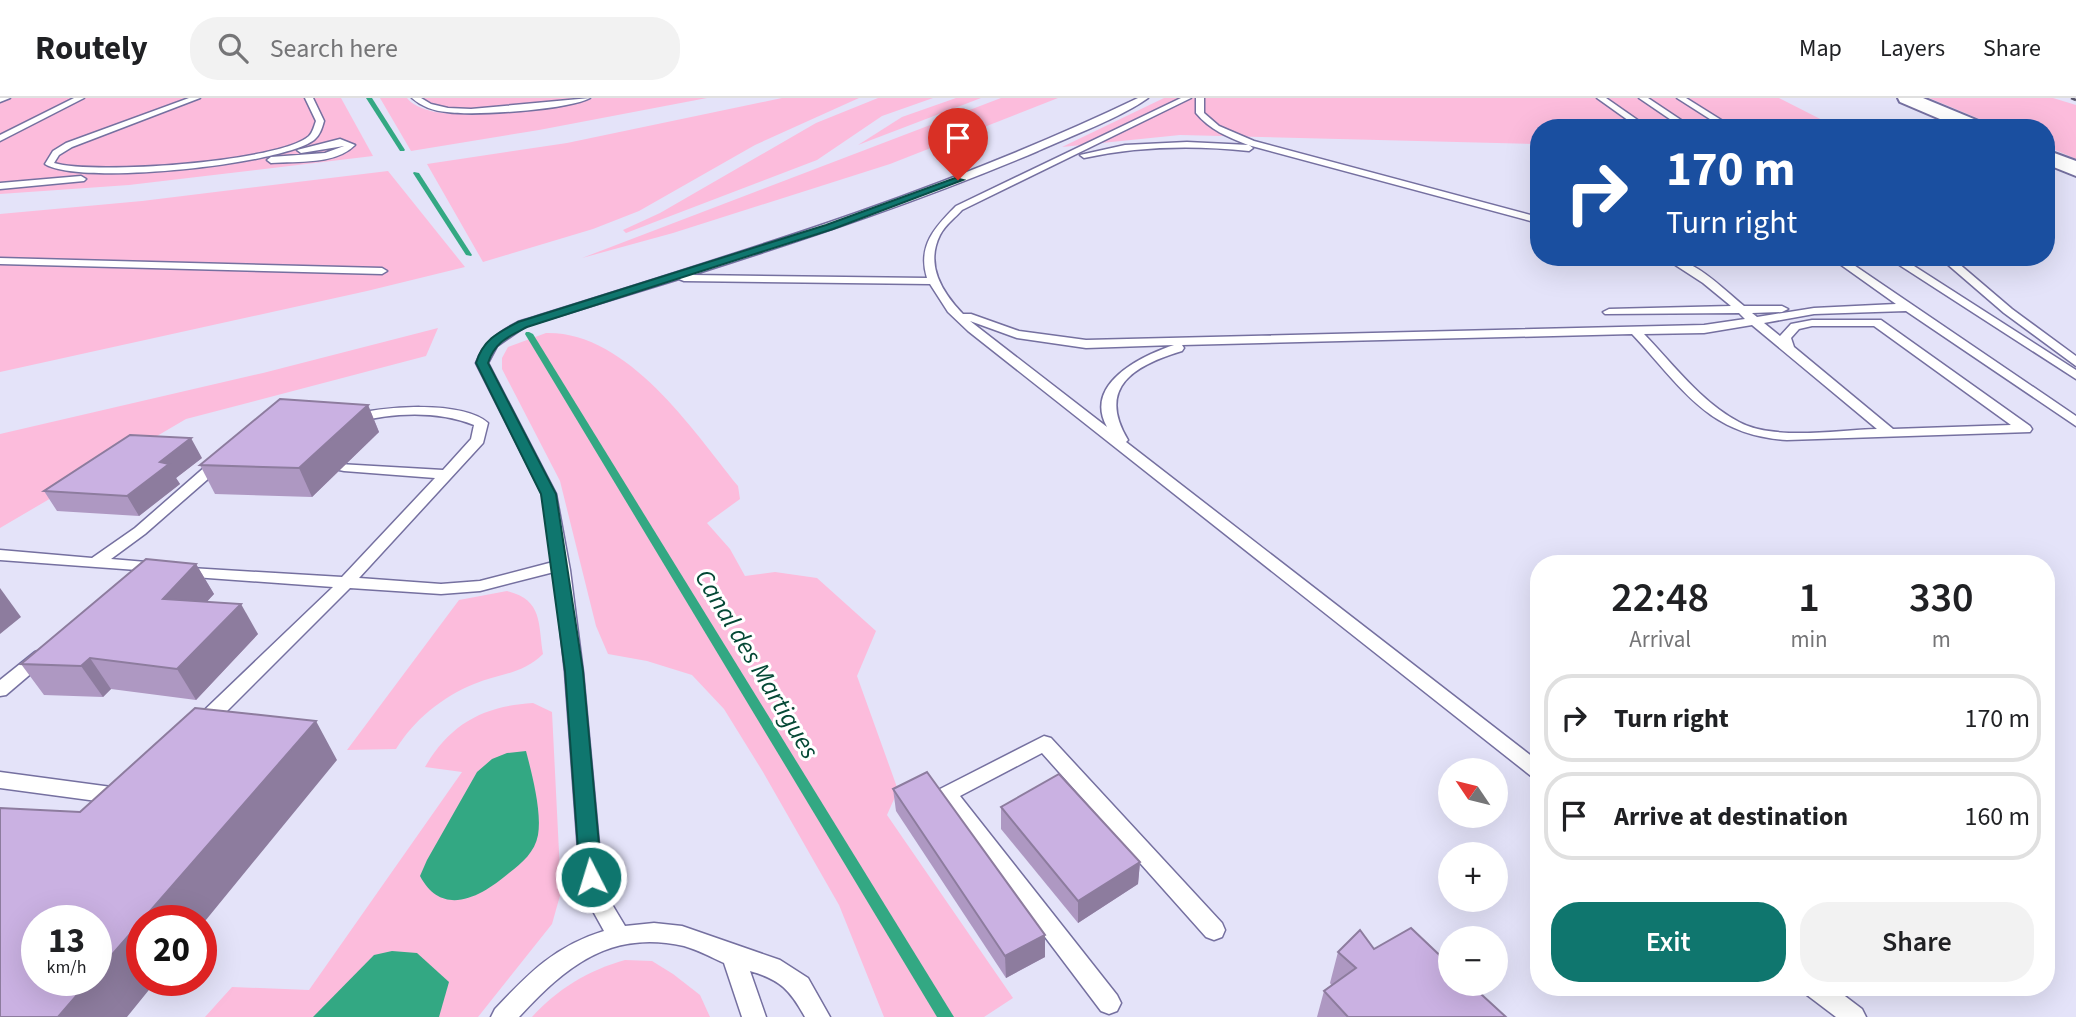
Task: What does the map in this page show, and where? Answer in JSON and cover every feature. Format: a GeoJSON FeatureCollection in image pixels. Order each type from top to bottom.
{"type":"FeatureCollection","features":[{"type":"Feature","properties":{"kind":"main road"},"geometry":{"type":"LineString","coordinates":[[1907,98],[1957,119]]}},
{"type":"Feature","properties":{"kind":"main road"},"geometry":{"type":"LineString","coordinates":[[2055,160],[2076,169]]}},
{"type":"Feature","properties":{"kind":"lane"},"geometry":{"type":"LineString","coordinates":[[0,100],[5,98]]}},
{"type":"Feature","properties":{"kind":"lane"},"geometry":{"type":"LineString","coordinates":[[0,138],[80,98]]}},
{"type":"Feature","properties":{"kind":"lane"},"geometry":{"type":"LineString","coordinates":[[196,98],[69,145],[56,153],[49,164],[61,170],[102,172],[245,158],[270,153],[301,144],[315,134],[320,121],[309,98]]}},
{"type":"Feature","properties":{"kind":"lane"},"geometry":{"type":"LineString","coordinates":[[416,98],[424,106],[438,110],[466,111],[586,98]]}},
{"type":"Feature","properties":{"kind":"lane"},"geometry":{"type":"LineString","coordinates":[[618,936],[594,893],[591,877],[574,671],[561,565],[548,494],[482,363],[487,349],[498,337],[522,324],[841,223],[1006,162],[1144,98]]}},
{"type":"Feature","properties":{"kind":"lane"},"geometry":{"type":"LineString","coordinates":[[1187,98],[959,208],[937,233],[928,256],[938,293],[948,308],[1530,765]]}},
{"type":"Feature","properties":{"kind":"lane"},"geometry":{"type":"LineString","coordinates":[[1200,98],[1199,113],[1215,127],[1251,143],[1530,218]]}},
{"type":"Feature","properties":{"kind":"lane"},"geometry":{"type":"LineString","coordinates":[[1601,98],[1632,119]]}},
{"type":"Feature","properties":{"kind":"lane"},"geometry":{"type":"LineString","coordinates":[[1643,98],[1675,119]]}},
{"type":"Feature","properties":{"kind":"lane"},"geometry":{"type":"LineString","coordinates":[[1681,98],[1715,119]]}},
{"type":"Feature","properties":{"kind":"lane"},"geometry":{"type":"LineString","coordinates":[[0,186],[254,161],[334,153],[351,145],[340,142],[325,144],[254,161]]}},
{"type":"Feature","properties":{"kind":"lane"},"geometry":{"type":"LineString","coordinates":[[1050,163],[1121,148],[1177,144],[1232,146],[1290,155]]}},
{"type":"Feature","properties":{"kind":"lane"},"geometry":{"type":"LineString","coordinates":[[0,261],[383,271]]}},
{"type":"Feature","properties":{"kind":"lane"},"geometry":{"type":"LineString","coordinates":[[1684,266],[1741,309],[1890,433]]}},
{"type":"Feature","properties":{"kind":"lane"},"geometry":{"type":"LineString","coordinates":[[1848,266],[2076,422]]}},
{"type":"Feature","properties":{"kind":"lane"},"geometry":{"type":"LineString","coordinates":[[1906,266],[2076,375]]}},
{"type":"Feature","properties":{"kind":"lane"},"geometry":{"type":"LineString","coordinates":[[1955,266],[2018,319],[2076,362]]}},
{"type":"Feature","properties":{"kind":"lane"},"geometry":{"type":"LineString","coordinates":[[671,278],[935,281]]}},
{"type":"Feature","properties":{"kind":"lane"},"geometry":{"type":"LineString","coordinates":[[1609,312],[1741,309],[1814,311],[1909,307]]}},
{"type":"Feature","properties":{"kind":"lane"},"geometry":{"type":"LineString","coordinates":[[948,308],[985,324],[1048,340],[1086,344],[1704,330],[1814,311]]}},
{"type":"Feature","properties":{"kind":"lane"},"geometry":{"type":"LineString","coordinates":[[1635,331],[1718,416],[1736,426],[1761,434],[1787,436],[2025,429],[1877,322],[1812,323],[1795,326],[1785,338],[1787,347]]}},
{"type":"Feature","properties":{"kind":"lane"},"geometry":{"type":"LineString","coordinates":[[1132,453],[1112,429],[1109,414],[1110,391],[1123,374],[1143,360],[1201,342]]}},
{"type":"Feature","properties":{"kind":"lane"},"geometry":{"type":"LineString","coordinates":[[187,739],[346,583],[478,440],[481,423],[470,417],[403,411],[358,417],[339,426]]}},
{"type":"Feature","properties":{"kind":"lane"},"geometry":{"type":"LineString","coordinates":[[95,563],[139,531],[232,450]]}},
{"type":"Feature","properties":{"kind":"lane"},"geometry":{"type":"LineString","coordinates":[[344,467],[444,474]]}},
{"type":"Feature","properties":{"kind":"lane"},"geometry":{"type":"LineString","coordinates":[[0,555],[441,589],[480,586],[561,565]]}},
{"type":"Feature","properties":{"kind":"lane"},"geometry":{"type":"LineString","coordinates":[[127,585],[149,568]]}},
{"type":"Feature","properties":{"kind":"lane"},"geometry":{"type":"LineString","coordinates":[[0,690],[53,647]]}},
{"type":"Feature","properties":{"kind":"lane"},"geometry":{"type":"LineString","coordinates":[[1108,1003],[947,794],[1044,743],[1214,930]]}},
{"type":"Feature","properties":{"kind":"lane"},"geometry":{"type":"LineString","coordinates":[[0,780],[127,797],[137,788]]}},
{"type":"Feature","properties":{"kind":"lane"},"geometry":{"type":"LineString","coordinates":[[503,1017],[534,983],[569,955],[618,936],[654,933],[682,936],[733,956],[772,967],[800,985],[818,1017]]}},
{"type":"Feature","properties":{"kind":"lane"},"geometry":{"type":"LineString","coordinates":[[733,956],[754,1017]]}},
{"type":"Feature","properties":{"kind":"lane"},"geometry":{"type":"LineString","coordinates":[[1827,996],[1854,1017]]}},
{"type":"Feature","properties":{"kind":"shaded area"},"geometry":{"type":"Polygon","coordinates":[[[0,98],[341,98],[373,156],[129,185],[0,194],[0,98]]]}},
{"type":"Feature","properties":{"kind":"shaded area"},"geometry":{"type":"Polygon","coordinates":[[[380,98],[407,98],[421,108],[442,113],[468,114],[525,109],[594,98],[707,98],[411,151],[380,98]]]}},
{"type":"Feature","properties":{"kind":"shaded area"},"geometry":{"type":"Polygon","coordinates":[[[423,98],[577,98],[520,107],[473,110],[435,105],[423,98]]]}},
{"type":"Feature","properties":{"kind":"shaded area"},"geometry":{"type":"Polygon","coordinates":[[[782,98],[859,98],[755,145],[639,211],[593,229],[483,262],[427,164],[567,143],[782,98]]]}},
{"type":"Feature","properties":{"kind":"shaded area"},"geometry":{"type":"Polygon","coordinates":[[[878,98],[933,98],[882,116],[817,160],[626,233],[623,230],[660,213],[816,123],[878,98]]]}},
{"type":"Feature","properties":{"kind":"shaded area"},"geometry":{"type":"Polygon","coordinates":[[[956,98],[981,98],[858,145],[902,117],[956,98]]]}},
{"type":"Feature","properties":{"kind":"shaded area"},"geometry":{"type":"Polygon","coordinates":[[[1001,98],[1058,98],[890,164],[673,233],[582,258],[1001,98]]]}},
{"type":"Feature","properties":{"kind":"shaded area"},"geometry":{"type":"Polygon","coordinates":[[[1164,98],[1779,98],[1820,119],[1530,119],[1530,144],[1180,135],[1062,147],[1164,98]]]}},
{"type":"Feature","properties":{"kind":"shaded area"},"geometry":{"type":"Polygon","coordinates":[[[1929,98],[2053,98],[2076,105],[2076,159],[2055,150],[2055,119],[1979,119],[1929,98]]]}},
{"type":"Feature","properties":{"kind":"shaded area"},"geometry":{"type":"Polygon","coordinates":[[[388,171],[465,267],[0,372],[0,214],[142,201],[388,171]]]}},
{"type":"Feature","properties":{"kind":"shaded area"},"geometry":{"type":"Polygon","coordinates":[[[438,328],[426,356],[186,419],[0,528],[0,434],[263,373],[438,328]]]}},
{"type":"Feature","properties":{"kind":"shaded area"},"geometry":{"type":"Polygon","coordinates":[[[546,333],[576,337],[604,348],[655,387],[700,438],[738,486],[740,499],[707,523],[730,549],[745,576],[775,572],[817,578],[876,631],[857,676],[898,790],[887,815],[1013,998],[984,1017],[884,1017],[839,905],[724,709],[692,675],[647,661],[608,654],[596,626],[560,481],[502,369],[502,358],[508,347],[546,333]]]}},
{"type":"Feature","properties":{"kind":"shaded area"},"geometry":{"type":"Polygon","coordinates":[[[507,591],[527,600],[537,614],[543,654],[519,670],[474,684],[451,696],[420,719],[396,749],[347,750],[459,600],[507,591]]]}},
{"type":"Feature","properties":{"kind":"shaded area"},"geometry":{"type":"Polygon","coordinates":[[[533,703],[552,712],[561,892],[552,924],[478,1017],[205,1017],[232,987],[309,990],[462,772],[425,767],[445,739],[483,713],[533,703]]]}},
{"type":"Feature","properties":{"kind":"shaded area"},"geometry":{"type":"Polygon","coordinates":[[[526,751],[539,815],[534,847],[519,865],[487,889],[463,899],[440,897],[429,889],[420,876],[477,772],[492,759],[507,753],[526,751]]]}},
{"type":"Feature","properties":{"kind":"shaded area"},"geometry":{"type":"Polygon","coordinates":[[[392,951],[417,953],[449,982],[439,1017],[313,1017],[374,955],[392,951]]]}},
{"type":"Feature","properties":{"kind":"shaded area"},"geometry":{"type":"Polygon","coordinates":[[[625,960],[652,961],[673,974],[700,995],[710,1017],[532,1017],[574,982],[625,960]]]}},
{"type":"Feature","properties":{"kind":"building"},"geometry":{"type":"Polygon","coordinates":[[[280,399],[368,405],[299,468],[200,465],[280,399]]]}},
{"type":"Feature","properties":{"kind":"building"},"geometry":{"type":"Polygon","coordinates":[[[130,435],[191,438],[160,462],[169,464],[127,496],[44,491],[130,435]]]}},
{"type":"Feature","properties":{"kind":"building"},"geometry":{"type":"Polygon","coordinates":[[[146,559],[196,564],[163,599],[241,604],[177,669],[90,658],[81,666],[21,664],[146,559]]]}},
{"type":"Feature","properties":{"kind":"building"},"geometry":{"type":"Polygon","coordinates":[[[195,708],[316,721],[155,905],[126,905],[126,939],[112,955],[112,905],[21,905],[21,996],[76,996],[58,1017],[0,1017],[0,808],[80,812],[195,708]]]}},
{"type":"Feature","properties":{"kind":"building"},"geometry":{"type":"Polygon","coordinates":[[[927,772],[1045,935],[1005,956],[893,789],[927,772]]]}},
{"type":"Feature","properties":{"kind":"building"},"geometry":{"type":"Polygon","coordinates":[[[1059,774],[1140,862],[1078,901],[1001,807],[1059,774]]]}},
{"type":"Feature","properties":{"kind":"building"},"geometry":{"type":"Polygon","coordinates":[[[1411,928],[1438,954],[1438,996],[1483,996],[1506,1017],[1348,1017],[1324,991],[1356,968],[1338,952],[1360,930],[1374,949],[1411,928]]]}},
{"type":"Feature","properties":{"kind":"waterway","name":"Canal des Martigues"},"geometry":{"type":"LineString","coordinates":[[369,98],[402,150]]}},
{"type":"Feature","properties":{"kind":"waterway","name":"Canal des Martigues"},"geometry":{"type":"LineString","coordinates":[[416,173],[469,255]]}},
{"type":"Feature","properties":{"kind":"waterway","name":"Canal des Martigues"},"geometry":{"type":"LineString","coordinates":[[529,334],[946,1017]]}},
{"type":"Feature","properties":{"kind":"railway"},"geometry":{"type":"LineString","coordinates":[[2071,98],[2076,100]]}},
{"type":"Feature","properties":{"kind":"route"},"geometry":{"type":"LineString","coordinates":[[591,877],[574,671],[562,570],[548,494],[482,363],[487,349],[498,337],[522,324],[829,227],[958,180]]}}]}
